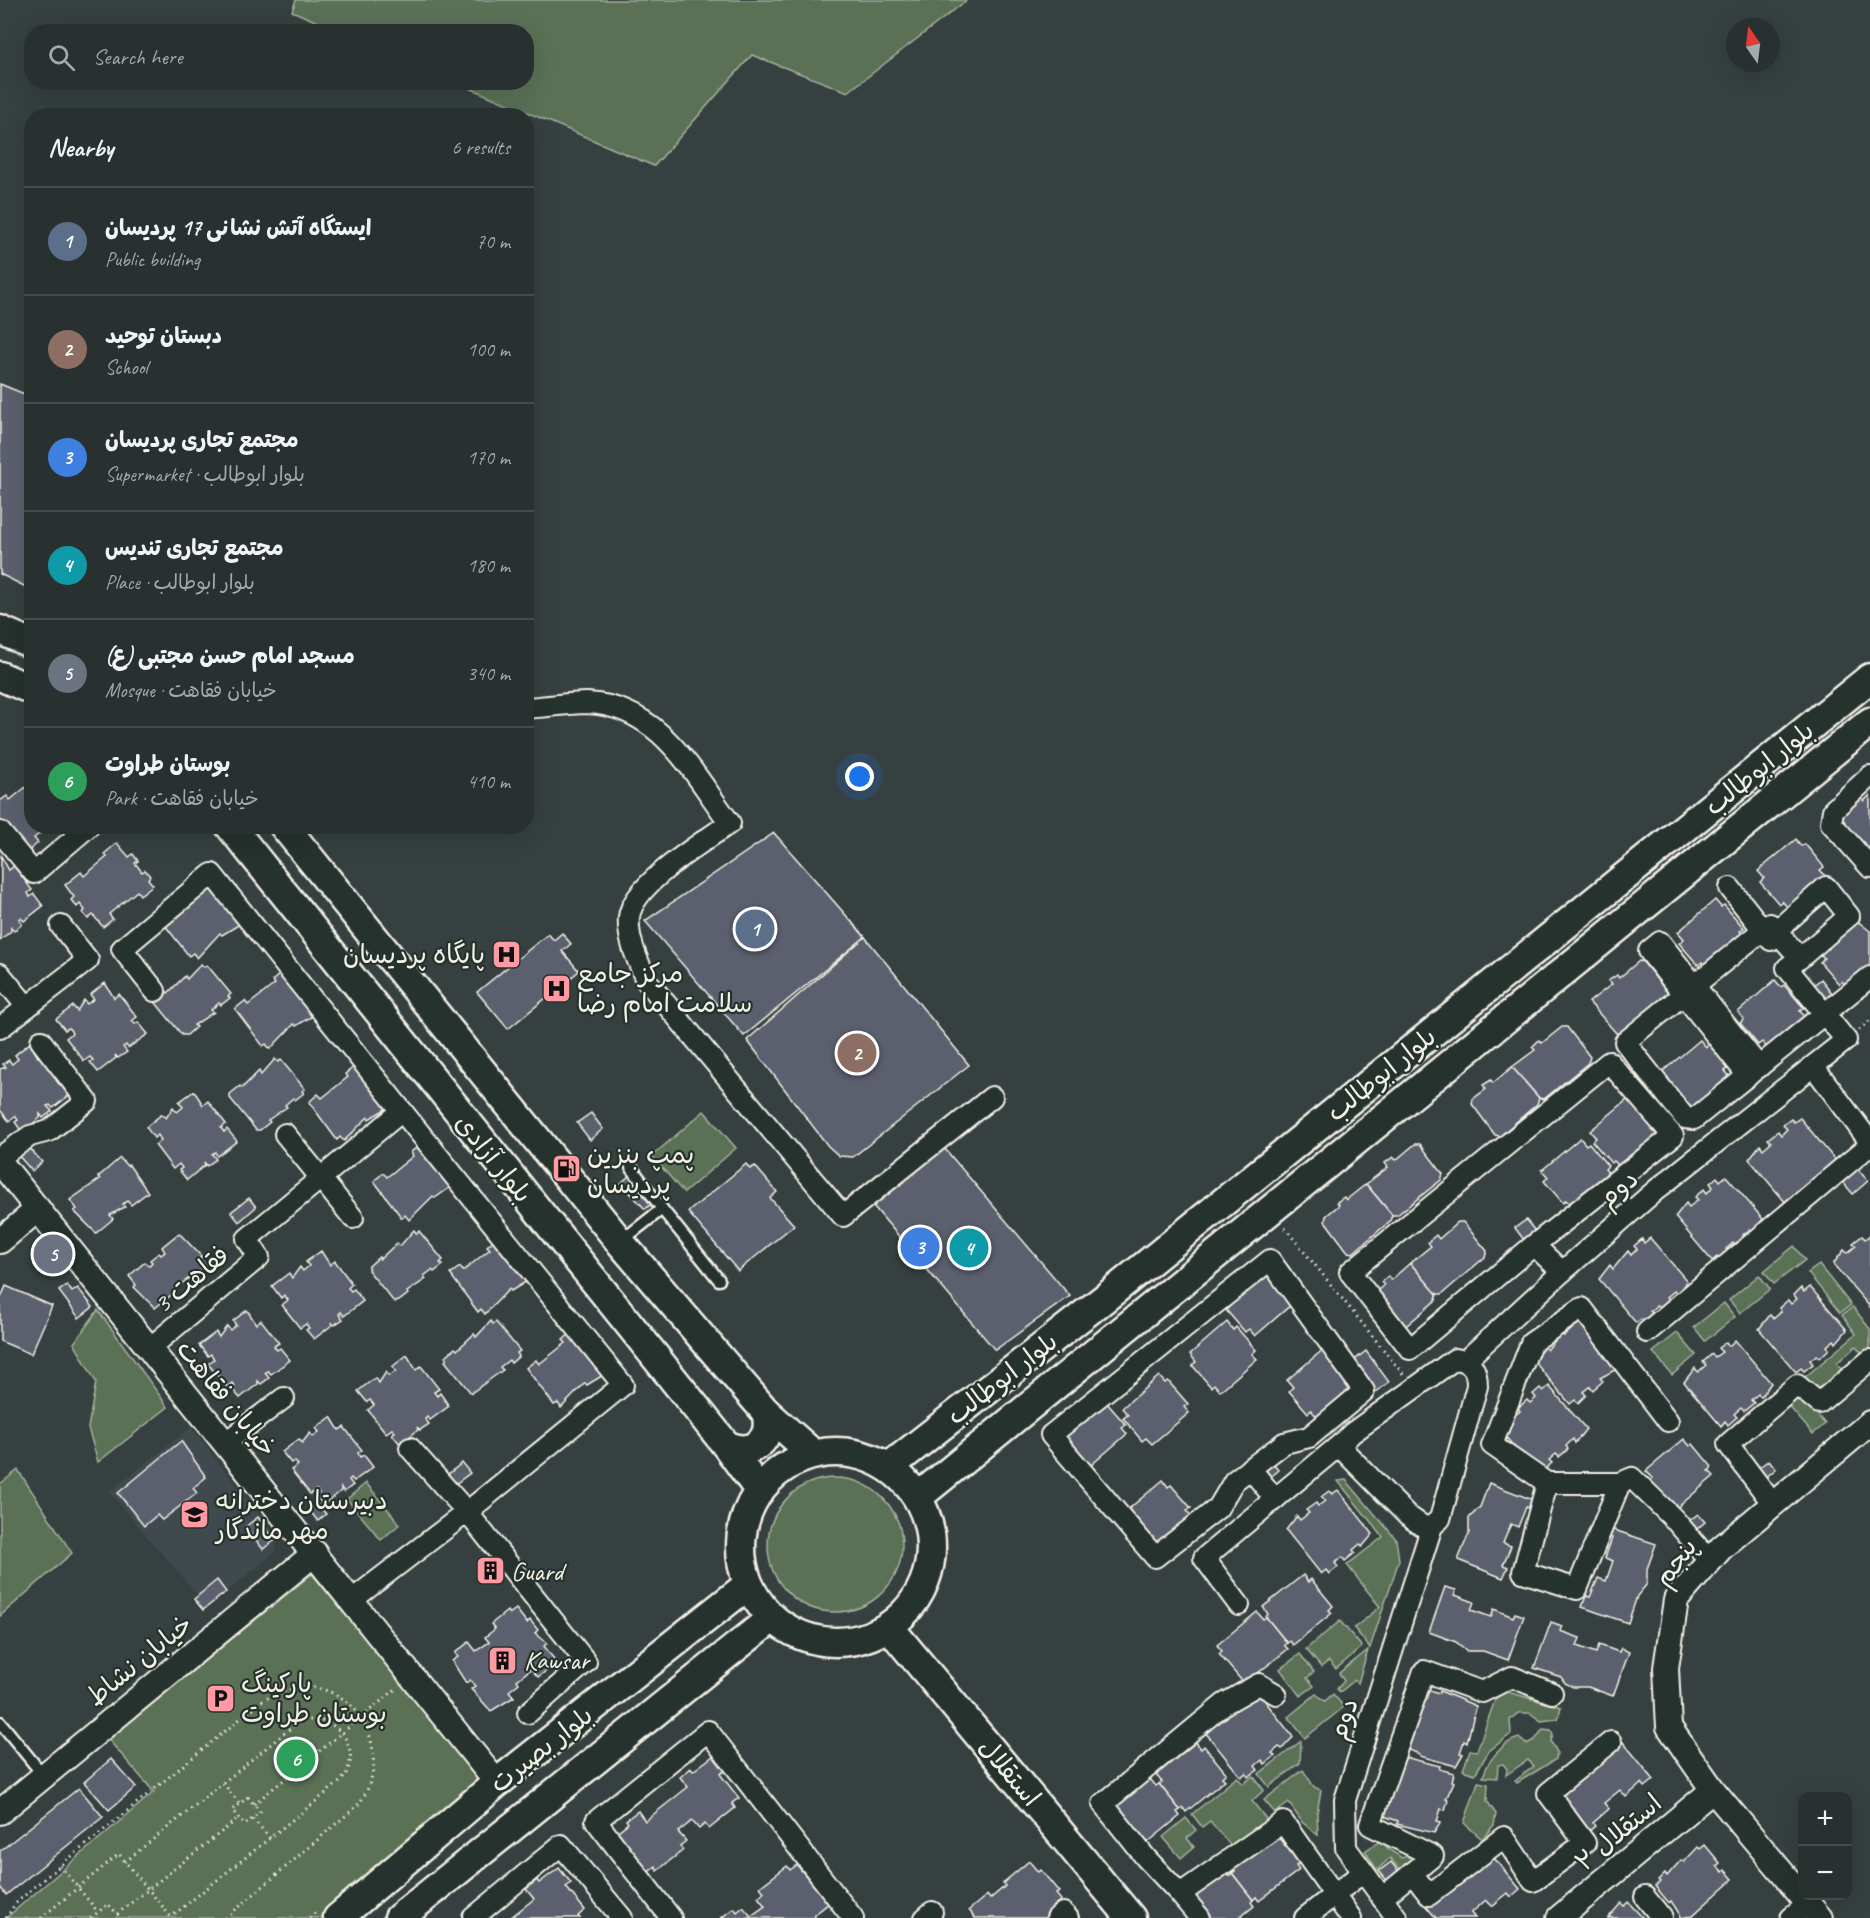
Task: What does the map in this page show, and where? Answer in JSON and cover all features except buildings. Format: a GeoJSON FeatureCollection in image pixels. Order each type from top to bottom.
{"type":"FeatureCollection","features":[{"type":"Feature","properties":{"kind":"main road"},"geometry":{"type":"LineString","coordinates":[[0,630],[24,641]]}},
{"type":"Feature","properties":{"kind":"main road"},"geometry":{"type":"LineString","coordinates":[[0,676],[24,686]]}},
{"type":"Feature","properties":{"kind":"main road","name":"بلوار ابوطالب"},"geometry":{"type":"LineString","coordinates":[[889,1467],[1105,1298],[1870,678]]}},
{"type":"Feature","properties":{"kind":"main road","name":"بلوار ابوطالب"},"geometry":{"type":"LineString","coordinates":[[918,1497],[1870,723]]}},
{"type":"Feature","properties":{"kind":"main road","name":"بلوار آزادی"},"geometry":{"type":"LineString","coordinates":[[236,834],[726,1445],[759,1490]]}},
{"type":"Feature","properties":{"kind":"main road","name":"بلوار آزادی"},"geometry":{"type":"LineString","coordinates":[[290,834],[620,1242],[766,1412],[813,1454]]}},
{"type":"Feature","properties":{"kind":"main road"},"geometry":{"type":"LineString","coordinates":[[726,1445],[737,1450],[749,1450],[760,1445],[768,1429],[766,1412]]}},
{"type":"Feature","properties":{"kind":"main road"},"geometry":{"type":"LineString","coordinates":[[839,1451],[865,1455],[889,1467],[905,1480],[918,1497],[930,1524],[932,1553],[925,1582],[910,1607],[889,1627],[866,1637],[842,1642],[825,1641],[793,1632],[772,1618],[748,1585],[741,1561],[741,1536],[747,1512],[759,1490],[783,1467],[813,1454],[839,1451]]}},
{"type":"Feature","properties":{"kind":"main road","name":"بلوار بصیرت"},"geometry":{"type":"LineString","coordinates":[[328,1914],[748,1585]]}},
{"type":"Feature","properties":{"kind":"main road","name":"بلوار بصیرت"},"geometry":{"type":"LineString","coordinates":[[399,1918],[772,1618]]}},
{"type":"Feature","properties":{"kind":"main road","name":"استقلال"},"geometry":{"type":"LineString","coordinates":[[889,1627],[1131,1918]]}},
{"type":"Feature","properties":{"kind":"main road"},"geometry":{"type":"LineString","coordinates":[[497,1783],[523,1817]]}},
{"type":"Feature","properties":{"kind":"street"},"geometry":{"type":"LineString","coordinates":[[534,707],[588,703],[635,714],[665,735],[730,823],[648,882],[629,916],[632,947],[646,980],[843,1216],[992,1097]]}},
{"type":"Feature","properties":{"kind":"street"},"geometry":{"type":"LineString","coordinates":[[1870,776],[1833,810],[1832,823],[1870,867]]}},
{"type":"Feature","properties":{"kind":"street"},"geometry":{"type":"LineString","coordinates":[[0,832],[34,873],[79,834]]}},
{"type":"Feature","properties":{"kind":"street"},"geometry":{"type":"LineString","coordinates":[[155,991],[122,949],[212,874],[623,1385],[467,1512],[352,1600]]}},
{"type":"Feature","properties":{"kind":"street"},"geometry":{"type":"LineString","coordinates":[[1825,1014],[1787,968],[1849,916],[1826,887],[1689,990],[1625,1042],[1685,1118],[1694,1119],[1825,1014],[1870,977]]}},
{"type":"Feature","properties":{"kind":"street"},"geometry":{"type":"LineString","coordinates":[[1730,888],[1796,961]]}},
{"type":"Feature","properties":{"kind":"street"},"geometry":{"type":"LineString","coordinates":[[0,1028],[88,960],[61,926]]}},
{"type":"Feature","properties":{"kind":"street"},"geometry":{"type":"LineString","coordinates":[[0,974],[27,1007]]}},
{"type":"Feature","properties":{"kind":"street"},"geometry":{"type":"LineString","coordinates":[[1689,990],[1753,1072]]}},
{"type":"Feature","properties":{"kind":"street","name":"دوم"},"geometry":{"type":"LineString","coordinates":[[1397,1918],[1346,1848],[1346,1800],[1432,1526],[1440,1519],[1478,1386],[1473,1365],[1466,1360],[1656,1190],[1846,1040],[1825,1014]]}},
{"type":"Feature","properties":{"kind":"street"},"geometry":{"type":"LineString","coordinates":[[0,1157],[30,1136],[49,1131],[87,1101],[41,1041]]}},
{"type":"Feature","properties":{"kind":"street"},"geometry":{"type":"LineString","coordinates":[[1609,1062],[1673,1136],[1534,1245],[1410,1349],[1350,1272],[1609,1062]]}},
{"type":"Feature","properties":{"kind":"street"},"geometry":{"type":"LineString","coordinates":[[1647,1332],[1870,1144],[1814,1067]]}},
{"type":"Feature","properties":{"kind":"street"},"geometry":{"type":"LineString","coordinates":[[322,1179],[402,1111]]}},
{"type":"Feature","properties":{"kind":"street"},"geometry":{"type":"LineString","coordinates":[[285,1134],[353,1218]]}},
{"type":"Feature","properties":{"kind":"street","name":"خیابان فقاهت"},"geometry":{"type":"LineString","coordinates":[[0,1162],[151,1347],[352,1600],[404,1687],[497,1783]]}},
{"type":"Feature","properties":{"kind":"street","name":"فقاهت 3"},"geometry":{"type":"LineString","coordinates":[[151,1347],[259,1257],[247,1239],[322,1179]]}},
{"type":"Feature","properties":{"kind":"street"},"geometry":{"type":"LineString","coordinates":[[0,1241],[38,1209]]}},
{"type":"Feature","properties":{"kind":"street"},"geometry":{"type":"LineString","coordinates":[[1534,1245],[1562,1272]]}},
{"type":"Feature","properties":{"kind":"street"},"geometry":{"type":"LineString","coordinates":[[1270,1260],[1364,1391],[1310,1437],[1284,1443],[1250,1468],[1234,1481],[1218,1508],[1155,1557],[1051,1435],[1270,1260]]}},
{"type":"Feature","properties":{"kind":"street"},"geometry":{"type":"LineString","coordinates":[[1668,1421],[1582,1308],[1531,1343],[1492,1445],[1546,1483],[1620,1483],[1632,1478],[1674,1519],[1710,1561]]}},
{"type":"Feature","properties":{"kind":"street"},"geometry":{"type":"LineString","coordinates":[[1239,1605],[1204,1558],[1352,1433],[1455,1359],[1466,1360]]}},
{"type":"Feature","properties":{"kind":"street"},"geometry":{"type":"LineString","coordinates":[[1773,1504],[1728,1444],[1797,1385],[1819,1403],[1870,1360]]}},
{"type":"Feature","properties":{"kind":"street"},"geometry":{"type":"LineString","coordinates":[[226,1442],[284,1398]]}},
{"type":"Feature","properties":{"kind":"street","name":"پنجم"},"geometry":{"type":"LineString","coordinates":[[1806,1913],[1713,1790],[1670,1727],[1666,1668],[1676,1600],[1721,1548],[1870,1423]]}},
{"type":"Feature","properties":{"kind":"street"},"geometry":{"type":"LineString","coordinates":[[1342,1443],[1345,1452],[1408,1516],[1424,1527],[1432,1526]]}},
{"type":"Feature","properties":{"kind":"street"},"geometry":{"type":"LineString","coordinates":[[410,1448],[467,1512],[586,1662],[528,1713]]}},
{"type":"Feature","properties":{"kind":"street"},"geometry":{"type":"LineString","coordinates":[[1250,1468],[1275,1499]]}},
{"type":"Feature","properties":{"kind":"street"},"geometry":{"type":"LineString","coordinates":[[1546,1483],[1523,1572],[1577,1589],[1620,1483]]}},
{"type":"Feature","properties":{"kind":"street","name":"خیابان نشاط"},"geometry":{"type":"LineString","coordinates":[[0,1812],[315,1553]]}},
{"type":"Feature","properties":{"kind":"street"},"geometry":{"type":"LineString","coordinates":[[1382,1898],[1433,1856],[1370,1825],[1424,1671],[1482,1692],[1512,1677],[1552,1693]]}},
{"type":"Feature","properties":{"kind":"street"},"geometry":{"type":"LineString","coordinates":[[1200,1918],[1146,1858],[1103,1804],[1224,1704],[1258,1684],[1276,1694]]}},
{"type":"Feature","properties":{"kind":"street"},"geometry":{"type":"LineString","coordinates":[[671,1918],[596,1821],[708,1731],[851,1918]]}},
{"type":"Feature","properties":{"kind":"street"},"geometry":{"type":"LineString","coordinates":[[1412,1873],[1429,1895],[1504,1837],[1533,1881],[1585,1843],[1548,1793],[1611,1742]]}},
{"type":"Feature","properties":{"kind":"street","name":"استقلال ۲"},"geometry":{"type":"LineString","coordinates":[[1559,1918],[1713,1790]]}},
{"type":"Feature","properties":{"kind":"street"},"geometry":{"type":"LineString","coordinates":[[1180,1894],[1283,1822],[1351,1918]]}},
{"type":"Feature","properties":{"kind":"street"},"geometry":{"type":"LineString","coordinates":[[473,1918],[561,1845],[622,1918]]}},
{"type":"Feature","properties":{"kind":"street"},"geometry":{"type":"LineString","coordinates":[[1305,1918],[1363,1872]]}},
{"type":"Feature","properties":{"kind":"street"},"geometry":{"type":"LineString","coordinates":[[1645,1897],[1662,1918]]}},
{"type":"Feature","properties":{"kind":"street"},"geometry":{"type":"LineString","coordinates":[[1057,1918],[1063,1913],[1068,1918]]}},
{"type":"Feature","properties":{"kind":"lane"},"geometry":{"type":"LineString","coordinates":[[631,1167],[719,1280]]}},
{"type":"Feature","properties":{"kind":"lane"},"geometry":{"type":"LineString","coordinates":[[620,1242],[662,1209]]}},
{"type":"Feature","properties":{"kind":"lane"},"geometry":{"type":"LineString","coordinates":[[0,1722],[44,1776]]}},
{"type":"Feature","properties":{"kind":"path"},"geometry":{"type":"LineString","coordinates":[[1271,1210],[1414,1388]]}},
{"type":"Feature","properties":{"kind":"path"},"geometry":{"type":"LineString","coordinates":[[254,1804],[361,1716],[404,1687]]}},
{"type":"Feature","properties":{"kind":"path"},"geometry":{"type":"LineString","coordinates":[[6,1918],[15,1904],[262,1701],[289,1689],[316,1688],[332,1693],[361,1716],[369,1730],[375,1771],[366,1796],[226,1918]]}},
{"type":"Feature","properties":{"kind":"path"},"geometry":{"type":"LineString","coordinates":[[41,1918],[119,1854],[125,1862],[148,1888],[172,1918],[345,1777],[351,1756],[347,1741],[341,1733],[322,1719],[306,1719],[297,1723],[125,1862]]}},
{"type":"Feature","properties":{"kind":"path"},"geometry":{"type":"LineString","coordinates":[[223,1783],[240,1804]]}},
{"type":"Feature","properties":{"kind":"path"},"geometry":{"type":"LineString","coordinates":[[248,1797],[254,1804],[260,1812],[245,1825],[232,1810],[248,1797]]}},
{"type":"Feature","properties":{"kind":"path"},"geometry":{"type":"LineString","coordinates":[[117,1914],[239,1818]]}},
{"type":"Feature","properties":{"kind":"path"},"geometry":{"type":"LineString","coordinates":[[253,1819],[270,1838]]}},
{"type":"Feature","properties":{"kind":"path"},"geometry":{"type":"LineString","coordinates":[[60,1866],[98,1912]]}},
{"type":"Feature","properties":{"kind":"path"},"geometry":{"type":"LineString","coordinates":[[91,1918],[108,1904],[121,1918]]}},
{"type":"Feature","properties":{"kind":"path"},"geometry":{"type":"LineString","coordinates":[[309,1918],[328,1914]]}},
{"type":"Feature","properties":{"kind":"shaded area","name":"دبیرستان دخترانه مهر ماندگار"},"geometry":{"type":"Polygon","coordinates":[[[191,1427],[278,1539],[274,1553],[208,1607],[109,1492],[191,1427]]]}},
{"type":"Feature","properties":{"kind":"green space"},"geometry":{"type":"Polygon","coordinates":[[[296,0],[967,0],[848,92],[752,55],[654,166],[534,115],[534,108],[517,108],[475,90],[534,90],[534,24],[323,24],[292,11],[296,0]]]}},
{"type":"Feature","properties":{"kind":"green space"},"geometry":{"type":"Polygon","coordinates":[[[704,1111],[736,1148],[684,1193],[652,1156],[704,1111]]]}},
{"type":"Feature","properties":{"kind":"green space"},"geometry":{"type":"Polygon","coordinates":[[[1794,1246],[1805,1260],[1774,1284],[1764,1271],[1794,1246]]]}},
{"type":"Feature","properties":{"kind":"green space"},"geometry":{"type":"Polygon","coordinates":[[[1819,1265],[1851,1305],[1840,1313],[1808,1273],[1819,1265]]]}},
{"type":"Feature","properties":{"kind":"green space"},"geometry":{"type":"Polygon","coordinates":[[[1759,1275],[1770,1289],[1740,1313],[1729,1300],[1759,1275]]]}},
{"type":"Feature","properties":{"kind":"green space"},"geometry":{"type":"Polygon","coordinates":[[[1724,1303],[1735,1317],[1705,1341],[1694,1327],[1724,1303]]]}},
{"type":"Feature","properties":{"kind":"green space"},"geometry":{"type":"Polygon","coordinates":[[[1853,1307],[1870,1329],[1870,1353],[1865,1357],[1856,1346],[1837,1363],[1843,1372],[1821,1395],[1805,1377],[1856,1334],[1842,1315],[1853,1307]]]}},
{"type":"Feature","properties":{"kind":"green space"},"geometry":{"type":"Polygon","coordinates":[[[98,1310],[168,1407],[98,1462],[88,1428],[96,1382],[74,1343],[98,1310]]]}},
{"type":"Feature","properties":{"kind":"green space"},"geometry":{"type":"Polygon","coordinates":[[[1677,1333],[1696,1355],[1672,1375],[1653,1352],[1677,1333]]]}},
{"type":"Feature","properties":{"kind":"green space"},"geometry":{"type":"Polygon","coordinates":[[[1800,1394],[1825,1424],[1813,1434],[1786,1403],[1800,1394]]]}},
{"type":"Feature","properties":{"kind":"green space"},"geometry":{"type":"Polygon","coordinates":[[[18,1470],[72,1553],[0,1616],[0,1484],[18,1470]]]}},
{"type":"Feature","properties":{"kind":"green space"},"geometry":{"type":"Polygon","coordinates":[[[835,1478],[861,1483],[883,1497],[897,1519],[902,1545],[897,1571],[883,1593],[861,1607],[835,1612],[809,1607],[787,1593],[773,1571],[768,1545],[773,1519],[787,1497],[809,1483],[835,1478]]]}},
{"type":"Feature","properties":{"kind":"green space"},"geometry":{"type":"Polygon","coordinates":[[[1346,1480],[1396,1539],[1399,1560],[1370,1648],[1354,1628],[1380,1607],[1347,1565],[1383,1537],[1338,1481],[1346,1480]]]}},
{"type":"Feature","properties":{"kind":"green space"},"geometry":{"type":"Polygon","coordinates":[[[366,1483],[400,1524],[381,1540],[347,1499],[366,1483]]]}},
{"type":"Feature","properties":{"kind":"green space"},"geometry":{"type":"Polygon","coordinates":[[[312,1574],[487,1785],[327,1918],[6,1918],[154,1792],[108,1739],[312,1574]]]}},
{"type":"Feature","properties":{"kind":"green space"},"geometry":{"type":"Polygon","coordinates":[[[1340,1621],[1362,1647],[1336,1669],[1329,1661],[1321,1667],[1306,1649],[1340,1621]]]}},
{"type":"Feature","properties":{"kind":"green space"},"geometry":{"type":"Polygon","coordinates":[[[1368,1650],[1358,1683],[1355,1680],[1340,1692],[1337,1689],[1344,1681],[1339,1673],[1368,1650]]]}},
{"type":"Feature","properties":{"kind":"green space"},"geometry":{"type":"Polygon","coordinates":[[[1300,1654],[1314,1672],[1307,1678],[1314,1686],[1300,1696],[1280,1669],[1300,1654]]]}},
{"type":"Feature","properties":{"kind":"green space"},"geometry":{"type":"Polygon","coordinates":[[[1504,1691],[1561,1707],[1558,1719],[1541,1721],[1530,1713],[1518,1713],[1510,1720],[1511,1734],[1489,1751],[1475,1774],[1463,1770],[1470,1750],[1477,1751],[1497,1694],[1504,1691]]]}},
{"type":"Feature","properties":{"kind":"green space"},"geometry":{"type":"Polygon","coordinates":[[[1316,1694],[1325,1701],[1333,1694],[1344,1707],[1305,1738],[1288,1717],[1316,1694]]]}},
{"type":"Feature","properties":{"kind":"green space"},"geometry":{"type":"Polygon","coordinates":[[[1543,1729],[1551,1730],[1553,1734],[1551,1742],[1557,1752],[1556,1759],[1517,1783],[1515,1781],[1534,1766],[1528,1760],[1506,1775],[1507,1769],[1503,1764],[1498,1765],[1497,1778],[1483,1777],[1488,1765],[1501,1748],[1519,1738],[1526,1744],[1535,1740],[1543,1729]]]}},
{"type":"Feature","properties":{"kind":"green space"},"geometry":{"type":"Polygon","coordinates":[[[1301,1741],[1300,1763],[1269,1787],[1259,1774],[1301,1741]]]}},
{"type":"Feature","properties":{"kind":"green space"},"geometry":{"type":"Polygon","coordinates":[[[1303,1770],[1314,1787],[1321,1790],[1317,1813],[1318,1835],[1302,1822],[1289,1803],[1275,1813],[1264,1800],[1303,1770]]]}},
{"type":"Feature","properties":{"kind":"green space"},"geometry":{"type":"Polygon","coordinates":[[[1253,1776],[1264,1790],[1252,1801],[1270,1824],[1236,1852],[1210,1821],[1202,1827],[1192,1814],[1237,1777],[1243,1784],[1253,1776]]]}},
{"type":"Feature","properties":{"kind":"green space"},"geometry":{"type":"Polygon","coordinates":[[[1478,1782],[1488,1784],[1487,1801],[1496,1814],[1494,1825],[1482,1839],[1464,1823],[1478,1782]]]}},
{"type":"Feature","properties":{"kind":"green space"},"geometry":{"type":"Polygon","coordinates":[[[1186,1818],[1196,1830],[1187,1838],[1194,1847],[1181,1858],[1163,1837],[1186,1818]]]}},
{"type":"Feature","properties":{"kind":"green space"},"geometry":{"type":"Polygon","coordinates":[[[1380,1841],[1402,1858],[1410,1855],[1415,1858],[1400,1870],[1390,1858],[1377,1870],[1365,1851],[1380,1841]]]}},
{"type":"Feature","properties":{"kind":"place","name":"ایستگاه آتش نشانی 17 پردیسان"},"geometry":{"type":"Point","coordinates":[755,929]}},
{"type":"Feature","properties":{"kind":"place","name":"پایگاه پردیسان"},"geometry":{"type":"Point","coordinates":[506,954]}},
{"type":"Feature","properties":{"kind":"place","name":"مرکز جامع سلامت امام رضا"},"geometry":{"type":"Point","coordinates":[556,988]}},
{"type":"Feature","properties":{"kind":"place","name":"دبستان توحید"},"geometry":{"type":"Point","coordinates":[857,1053]}},
{"type":"Feature","properties":{"kind":"place","name":"پمپ بنزین پردیسان"},"geometry":{"type":"Point","coordinates":[566,1169]}},
{"type":"Feature","properties":{"kind":"place","name":"مجتمع تجاری پردیسان"},"geometry":{"type":"Point","coordinates":[920,1247]}},
{"type":"Feature","properties":{"kind":"place","name":"مجتمع تجاری تندیس"},"geometry":{"type":"Point","coordinates":[969,1248]}},
{"type":"Feature","properties":{"kind":"place","name":"مسجد امام حسن مجتبی (ع)"},"geometry":{"type":"Point","coordinates":[53,1254]}},
{"type":"Feature","properties":{"kind":"place","name":"دبیرستان دخترانه مهر ماندگار"},"geometry":{"type":"Point","coordinates":[194,1515]}},
{"type":"Feature","properties":{"kind":"place","name":"Guard"},"geometry":{"type":"Point","coordinates":[490,1571]}},
{"type":"Feature","properties":{"kind":"place","name":"Kawsar"},"geometry":{"type":"Point","coordinates":[503,1660]}},
{"type":"Feature","properties":{"kind":"place","name":"پارکینگ بوستان طراوت"},"geometry":{"type":"Point","coordinates":[220,1698]}},
{"type":"Feature","properties":{"kind":"place","name":"بوستان طراوت"},"geometry":{"type":"Point","coordinates":[296,1759]}}]}
